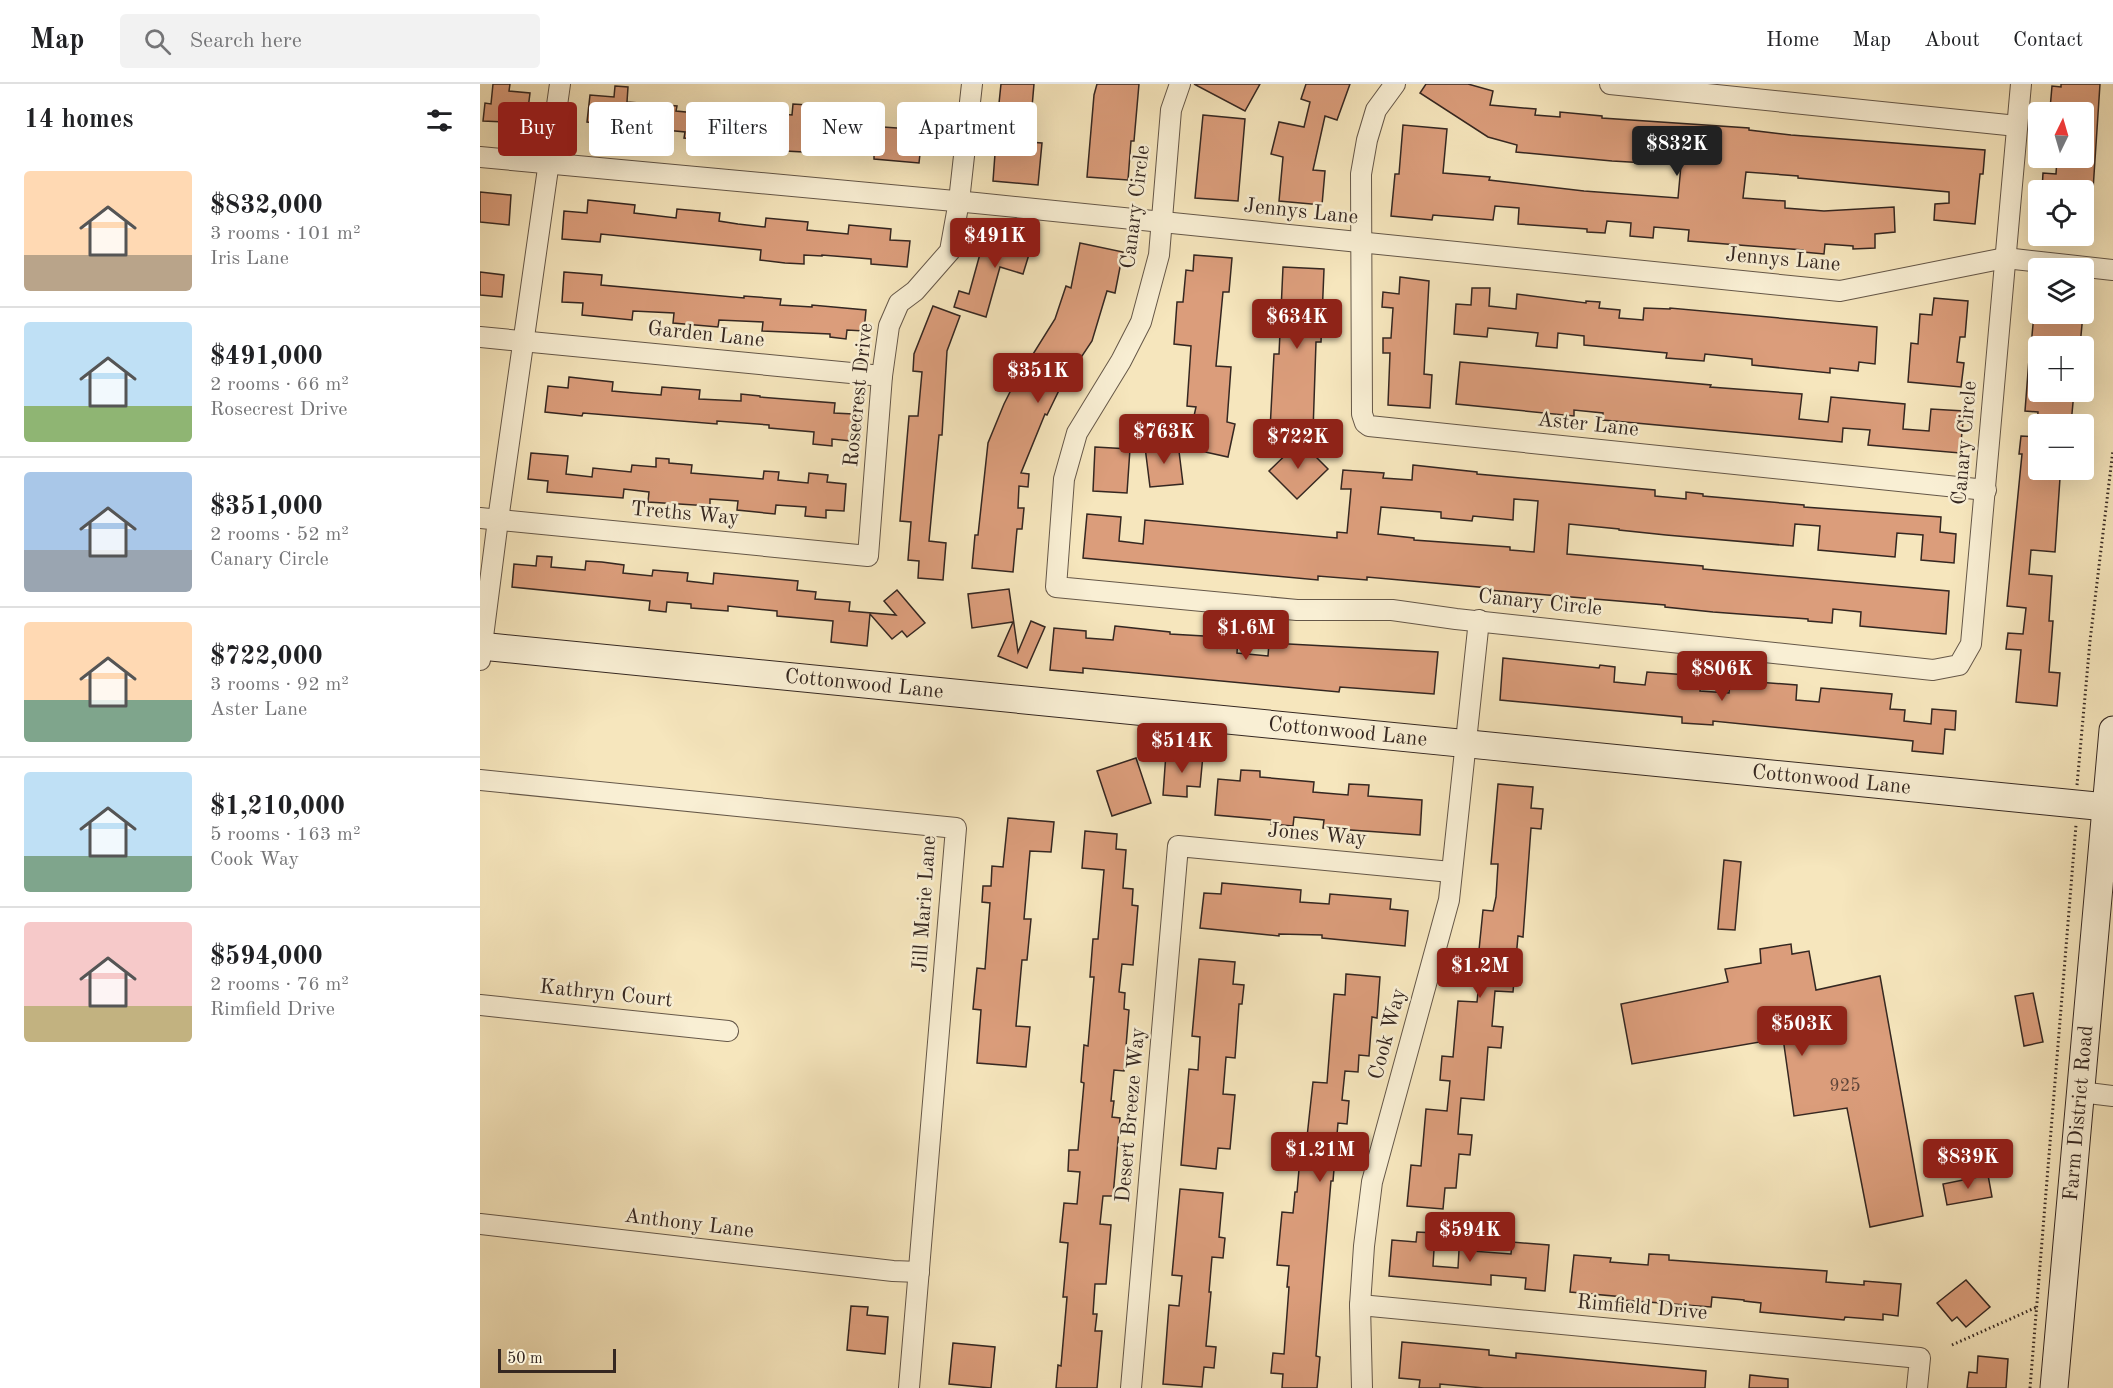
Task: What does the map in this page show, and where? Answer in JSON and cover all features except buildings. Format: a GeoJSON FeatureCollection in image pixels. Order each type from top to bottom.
{"type":"FeatureCollection","features":[{"type":"Feature","properties":{"kind":"main road","name":"Cottonwood Lane"},"geometry":{"type":"LineString","coordinates":[[480,651],[2106,807]]}},
{"type":"Feature","properties":{"kind":"main road","name":"Farm District Road"},"geometry":{"type":"LineString","coordinates":[[2054,1388],[2113,730]]}},
{"type":"Feature","properties":{"kind":"street"},"geometry":{"type":"LineString","coordinates":[[480,651],[489,519],[525,341],[560,84]]}},
{"type":"Feature","properties":{"kind":"street","name":"Rosecrest Drive"},"geometry":{"type":"LineString","coordinates":[[868,556],[882,376],[889,326],[892,314],[899,303],[915,291],[950,251],[959,201],[972,84]]}},
{"type":"Feature","properties":{"kind":"street","name":"Canary Circle"},"geometry":{"type":"LineString","coordinates":[[1180,84],[1171,111],[1159,255],[1141,322],[1121,361],[1077,433],[1064,479],[1056,587],[1297,610],[1392,610],[1946,669],[1959,665],[1971,644],[2021,84]]}},
{"type":"Feature","properties":{"kind":"street"},"geometry":{"type":"LineString","coordinates":[[1362,243],[1361,174],[1367,140],[1376,110],[1395,84]]}},
{"type":"Feature","properties":{"kind":"street"},"geometry":{"type":"LineString","coordinates":[[1610,84],[2017,126]]}},
{"type":"Feature","properties":{"kind":"street","name":"Jennys Lane"},"geometry":{"type":"LineString","coordinates":[[480,158],[959,201],[1840,291],[2005,258],[2113,270]]}},
{"type":"Feature","properties":{"kind":"street","name":"Aster Lane"},"geometry":{"type":"LineString","coordinates":[[1362,243],[1362,414],[1365,423],[1369,426],[1986,490]]}},
{"type":"Feature","properties":{"kind":"street","name":"Garden Lane"},"geometry":{"type":"LineString","coordinates":[[480,337],[882,376]]}},
{"type":"Feature","properties":{"kind":"street","name":"Treths Way"},"geometry":{"type":"LineString","coordinates":[[489,519],[868,556]]}},
{"type":"Feature","properties":{"kind":"street","name":"Cook Way"},"geometry":{"type":"LineString","coordinates":[[1362,1388],[1360,1305],[1372,1182],[1449,900],[1479,620]]}},
{"type":"Feature","properties":{"kind":"street","name":"Jill Marie Lane"},"geometry":{"type":"LineString","coordinates":[[480,780],[956,828],[909,1388]]}},
{"type":"Feature","properties":{"kind":"street","name":"Jones Way"},"geometry":{"type":"LineString","coordinates":[[1178,846],[1451,872]]}},
{"type":"Feature","properties":{"kind":"street","name":"Desert Breeze Way"},"geometry":{"type":"LineString","coordinates":[[1131,1388],[1178,846]]}},
{"type":"Feature","properties":{"kind":"street","name":"Kathryn Court"},"geometry":{"type":"LineString","coordinates":[[480,1005],[728,1031]]}},
{"type":"Feature","properties":{"kind":"street"},"geometry":{"type":"LineString","coordinates":[[2080,1092],[2113,1096]]}},
{"type":"Feature","properties":{"kind":"street","name":"Anthony Lane"},"geometry":{"type":"LineString","coordinates":[[480,1224],[893,1271],[919,1272]]}},
{"type":"Feature","properties":{"kind":"street","name":"Rimfield Drive"},"geometry":{"type":"LineString","coordinates":[[1360,1305],[1920,1358],[1917,1388]]}},
{"type":"Feature","properties":{"kind":"path"},"geometry":{"type":"LineString","coordinates":[[2030,1388],[2076,829],[2075,803],[2091,630],[2113,450]]}},
{"type":"Feature","properties":{"kind":"path"},"geometry":{"type":"LineString","coordinates":[[1952,1345],[2037,1307]]}}]}
